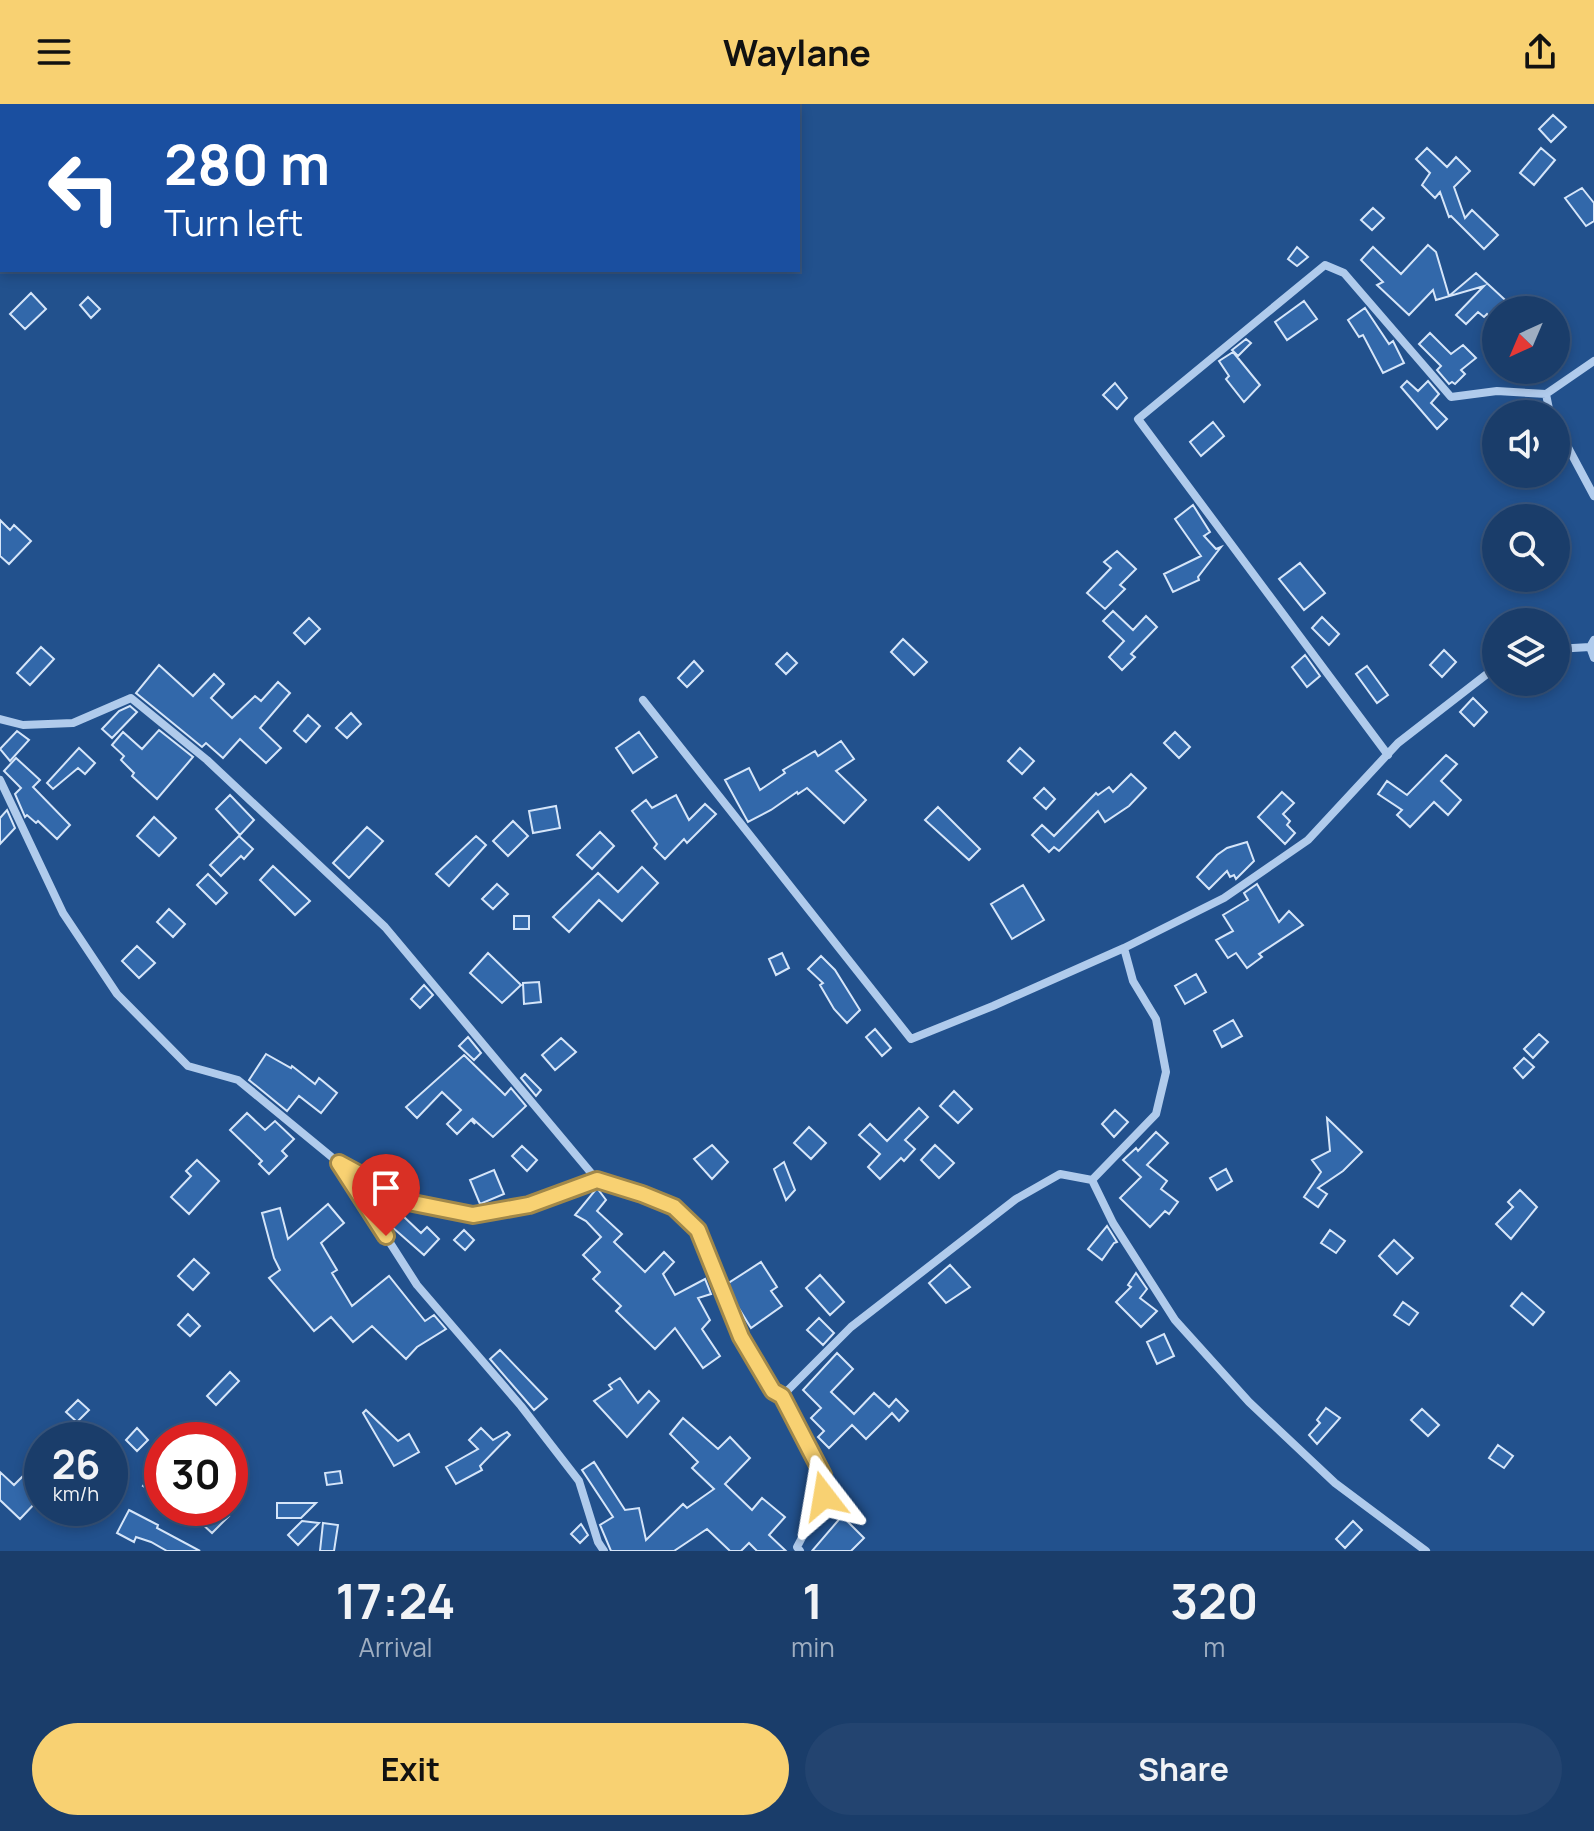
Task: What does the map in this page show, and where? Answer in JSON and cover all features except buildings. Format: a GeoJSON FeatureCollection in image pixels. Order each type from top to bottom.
{"type":"FeatureCollection","features":[{"type":"Feature","properties":{"kind":"street"},"geometry":{"type":"LineString","coordinates":[[1388,755],[1138,419],[1325,265],[1344,273],[1451,397],[1497,391],[1546,394],[1594,361]]}},
{"type":"Feature","properties":{"kind":"street"},"geometry":{"type":"LineString","coordinates":[[1546,394],[1547,400]]}},
{"type":"Feature","properties":{"kind":"street"},"geometry":{"type":"LineString","coordinates":[[1570,451],[1594,496]]}},
{"type":"Feature","properties":{"kind":"street"},"geometry":{"type":"LineString","coordinates":[[1570,647],[1592,644],[1594,658]]}},
{"type":"Feature","properties":{"kind":"street"},"geometry":{"type":"LineString","coordinates":[[643,700],[911,1039],[1124,948],[1224,898],[1308,840],[1398,743],[1482,678]]}},
{"type":"Feature","properties":{"kind":"street"},"geometry":{"type":"LineString","coordinates":[[0,719],[23,725],[73,723],[131,698],[207,760],[385,927],[597,1180],[674,1207],[698,1230],[741,1337],[773,1391],[782,1396],[823,1475],[824,1496],[797,1547],[800,1551]]}},
{"type":"Feature","properties":{"kind":"street"},"geometry":{"type":"LineString","coordinates":[[0,780],[63,913],[117,994],[188,1066],[238,1080],[339,1163],[413,1203],[473,1215],[529,1205],[597,1180]]}},
{"type":"Feature","properties":{"kind":"street"},"geometry":{"type":"LineString","coordinates":[[1092,1180],[1156,1114],[1166,1072],[1156,1019],[1133,981],[1124,948]]}},
{"type":"Feature","properties":{"kind":"street"},"geometry":{"type":"LineString","coordinates":[[339,1163],[417,1285],[521,1406],[579,1481],[598,1542],[604,1551]]}},
{"type":"Feature","properties":{"kind":"street"},"geometry":{"type":"LineString","coordinates":[[782,1396],[851,1327],[1016,1199],[1060,1174],[1092,1180]]}},
{"type":"Feature","properties":{"kind":"street"},"geometry":{"type":"LineString","coordinates":[[1092,1180],[1113,1223],[1175,1320],[1249,1402],[1335,1483],[1426,1551]]}},
{"type":"Feature","properties":{"kind":"route"},"geometry":{"type":"LineString","coordinates":[[386,1236],[339,1163],[413,1203],[473,1215],[529,1205],[597,1180],[674,1207],[698,1230],[741,1337],[773,1391],[782,1396],[823,1475],[824,1496]]}}]}
